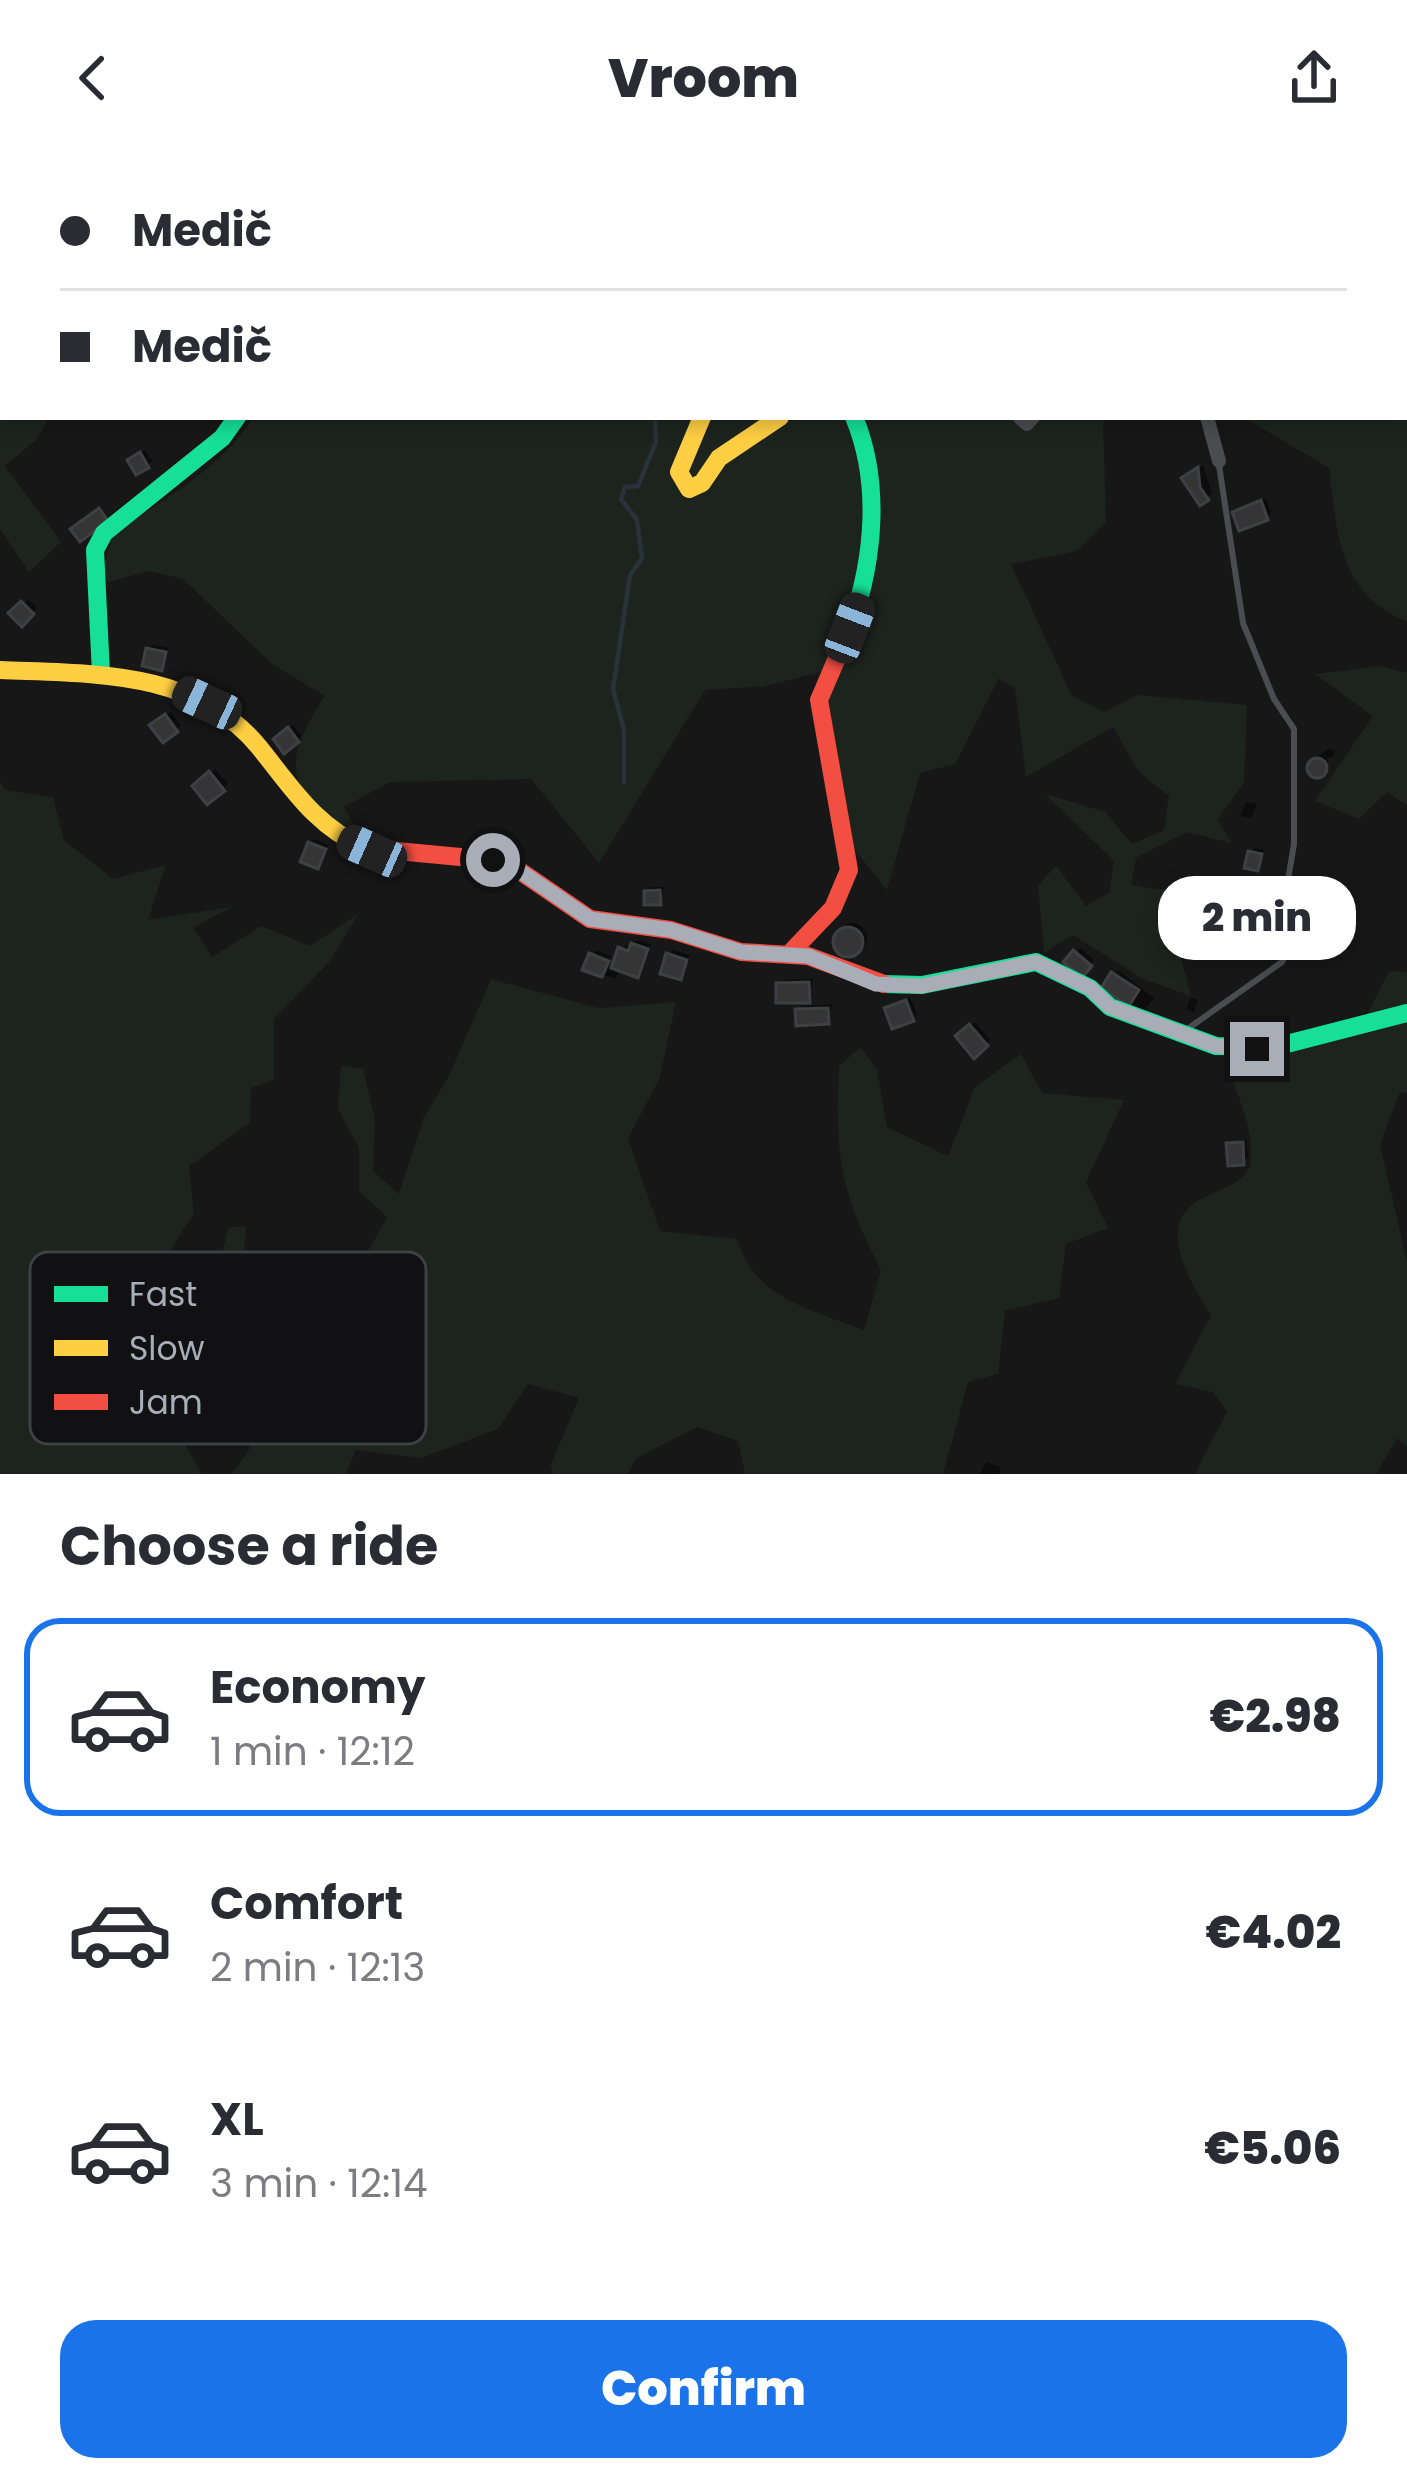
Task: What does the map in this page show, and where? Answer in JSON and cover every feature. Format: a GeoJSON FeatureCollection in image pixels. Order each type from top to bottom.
{"type":"FeatureCollection","features":[{"type":"Feature","properties":{"kind":"street"},"geometry":{"type":"LineString","coordinates":[[101,674],[95,550],[104,532],[222,438],[235,420]]}},
{"type":"Feature","properties":{"kind":"street"},"geometry":{"type":"LineString","coordinates":[[701,420],[679,472],[689,489],[702,483],[719,458],[776,420]]}},
{"type":"Feature","properties":{"kind":"street"},"geometry":{"type":"LineString","coordinates":[[791,952],[833,908],[848,870],[819,700],[822,678],[850,628],[868,572],[870,484],[855,420]]}},
{"type":"Feature","properties":{"kind":"street"},"geometry":{"type":"LineString","coordinates":[[1209,420],[1219,461]]}},
{"type":"Feature","properties":{"kind":"street"},"geometry":{"type":"LineString","coordinates":[[0,670],[101,674],[173,687],[207,703],[255,742],[307,811],[340,837],[372,851],[444,852],[493,860],[514,867],[590,919],[671,930],[741,952],[791,952],[826,961],[876,984],[901,986],[1036,962],[1090,988],[1110,1007],[1216,1046],[1275,1048],[1407,1013]]}},
{"type":"Feature","properties":{"kind":"lane"},"geometry":{"type":"LineString","coordinates":[[1184,1032],[1282,962],[1293,940],[1287,886],[1294,844],[1294,729],[1274,699],[1243,623],[1219,461]]}},
{"type":"Feature","properties":{"kind":"shaded area"},"geometry":{"type":"Polygon","coordinates":[[[0,420],[48,420],[36,440],[5,466],[61,542],[29,572],[0,529],[0,420]]]}},
{"type":"Feature","properties":{"kind":"shaded area"},"geometry":{"type":"Polygon","coordinates":[[[251,420],[1105,420],[1106,522],[1077,551],[1011,564],[1072,696],[1104,712],[1138,695],[1247,705],[1244,783],[1218,819],[1231,843],[1187,832],[1136,858],[1131,885],[1175,892],[1174,932],[1191,996],[1143,979],[1073,935],[1044,953],[1038,885],[1056,866],[1086,906],[1109,893],[1114,861],[1045,794],[1105,812],[1132,844],[1164,830],[1169,796],[1139,772],[1113,727],[1026,777],[1015,689],[999,678],[955,764],[920,773],[887,890],[854,849],[821,672],[766,686],[705,690],[599,863],[531,779],[390,782],[344,807],[362,838],[319,808],[298,778],[300,743],[325,696],[272,664],[183,579],[149,571],[100,584],[112,535],[208,468],[251,420]]]}},
{"type":"Feature","properties":{"kind":"shaded area"},"geometry":{"type":"Polygon","coordinates":[[[1248,420],[1407,420],[1407,621],[1384,610],[1354,578],[1339,538],[1329,468],[1248,420]]]}},
{"type":"Feature","properties":{"kind":"shaded area"},"geometry":{"type":"Polygon","coordinates":[[[1381,666],[1407,673],[1407,805],[1387,792],[1359,819],[1315,801],[1373,716],[1315,674],[1381,666]]]}},
{"type":"Feature","properties":{"kind":"shaded area"},"geometry":{"type":"Polygon","coordinates":[[[0,781],[5,790],[53,797],[64,840],[113,879],[166,865],[148,920],[232,907],[193,927],[212,957],[261,926],[310,946],[358,914],[330,961],[274,1019],[274,1080],[251,1088],[250,1123],[189,1166],[194,1213],[169,1252],[30,1252],[30,1444],[185,1444],[202,1474],[0,1474],[0,781]]]}},
{"type":"Feature","properties":{"kind":"shaded area"},"geometry":{"type":"Polygon","coordinates":[[[1389,971],[1407,972],[1407,1093],[1400,1092],[1380,1144],[1407,1262],[1407,1446],[1397,1438],[1376,1474],[1195,1474],[1227,1412],[1213,1392],[1175,1384],[1211,1315],[1186,1271],[1178,1239],[1181,1218],[1193,1204],[1242,1177],[1251,1152],[1247,1124],[1224,1055],[1365,1019],[1389,971]]]}},
{"type":"Feature","properties":{"kind":"shaded area"},"geometry":{"type":"Polygon","coordinates":[[[491,979],[598,1008],[676,1002],[659,1080],[628,1138],[660,1231],[737,1239],[745,1259],[771,1289],[805,1308],[864,1330],[881,1270],[848,1193],[838,1124],[839,1066],[861,1047],[877,1070],[887,1127],[948,1156],[975,1087],[1021,1054],[1042,1093],[1124,1100],[1086,1182],[1108,1228],[1066,1244],[1059,1298],[1005,1311],[998,1374],[968,1382],[943,1474],[745,1474],[738,1441],[697,1427],[636,1458],[628,1474],[554,1474],[550,1467],[579,1398],[528,1384],[498,1429],[421,1458],[356,1450],[346,1474],[231,1474],[251,1444],[426,1444],[426,1252],[368,1252],[387,1217],[359,1191],[359,1148],[338,1109],[341,1065],[363,1069],[375,1119],[373,1171],[399,1194],[423,1119],[449,1076],[491,979]]]}},
{"type":"Feature","properties":{"kind":"shaded area"},"geometry":{"type":"Polygon","coordinates":[[[229,1227],[246,1227],[244,1252],[222,1252],[229,1227]]]}},
{"type":"Feature","properties":{"kind":"building"},"geometry":{"type":"Polygon","coordinates":[[[140,452],[149,468],[136,475],[127,460],[140,452]]]}},
{"type":"Feature","properties":{"kind":"building"},"geometry":{"type":"Polygon","coordinates":[[[1198,467],[1200,487],[1209,500],[1200,506],[1181,478],[1198,467]]]}},
{"type":"Feature","properties":{"kind":"building"},"geometry":{"type":"Polygon","coordinates":[[[1261,500],[1268,520],[1239,531],[1232,512],[1261,500]]]}},
{"type":"Feature","properties":{"kind":"building"},"geometry":{"type":"Polygon","coordinates":[[[99,508],[108,521],[80,542],[70,529],[99,508]]]}},
{"type":"Feature","properties":{"kind":"building"},"geometry":{"type":"Polygon","coordinates":[[[21,601],[34,614],[22,627],[8,613],[21,601]]]}},
{"type":"Feature","properties":{"kind":"building"},"geometry":{"type":"Polygon","coordinates":[[[146,648],[166,652],[162,671],[142,666],[146,648]]]}},
{"type":"Feature","properties":{"kind":"building"},"geometry":{"type":"Polygon","coordinates":[[[165,714],[178,732],[163,743],[149,725],[165,714]]]}},
{"type":"Feature","properties":{"kind":"building"},"geometry":{"type":"Polygon","coordinates":[[[288,727],[299,742],[284,754],[273,739],[288,727]]]}},
{"type":"Feature","properties":{"kind":"building"},"geometry":{"type":"Polygon","coordinates":[[[1317,758],[1327,768],[1317,778],[1307,768],[1317,758]]]}},
{"type":"Feature","properties":{"kind":"building"},"geometry":{"type":"Polygon","coordinates":[[[209,771],[225,791],[207,805],[192,786],[209,771]]]}},
{"type":"Feature","properties":{"kind":"building"},"geometry":{"type":"Polygon","coordinates":[[[308,842],[326,849],[318,869],[300,862],[308,842]]]}},
{"type":"Feature","properties":{"kind":"building"},"geometry":{"type":"Polygon","coordinates":[[[1248,851],[1262,854],[1258,871],[1244,868],[1248,851]]]}},
{"type":"Feature","properties":{"kind":"building"},"geometry":{"type":"Polygon","coordinates":[[[660,890],[661,905],[644,905],[644,891],[660,890]]]}},
{"type":"Feature","properties":{"kind":"building"},"geometry":{"type":"Polygon","coordinates":[[[848,927],[859,931],[863,942],[859,953],[848,957],[837,953],[833,942],[837,931],[848,927]]]}},
{"type":"Feature","properties":{"kind":"building"},"geometry":{"type":"Polygon","coordinates":[[[631,943],[648,949],[638,978],[611,968],[618,947],[628,951],[631,943]]]}},
{"type":"Feature","properties":{"kind":"building"},"geometry":{"type":"Polygon","coordinates":[[[1073,950],[1092,966],[1082,978],[1063,962],[1073,950]]]}},
{"type":"Feature","properties":{"kind":"building"},"geometry":{"type":"Polygon","coordinates":[[[589,953],[609,961],[602,977],[582,970],[589,953]]]}},
{"type":"Feature","properties":{"kind":"building"},"geometry":{"type":"Polygon","coordinates":[[[666,953],[687,960],[681,980],[660,974],[666,953]]]}},
{"type":"Feature","properties":{"kind":"building"},"geometry":{"type":"Polygon","coordinates":[[[1111,972],[1139,990],[1129,1006],[1101,988],[1111,972]]]}},
{"type":"Feature","properties":{"kind":"building"},"geometry":{"type":"Polygon","coordinates":[[[809,982],[810,1003],[776,1003],[776,983],[809,982]]]}},
{"type":"Feature","properties":{"kind":"building"},"geometry":{"type":"Polygon","coordinates":[[[906,1000],[914,1021],[892,1029],[884,1008],[906,1000]]]}},
{"type":"Feature","properties":{"kind":"building"},"geometry":{"type":"Polygon","coordinates":[[[828,1008],[829,1024],[796,1026],[795,1009],[828,1008]]]}},
{"type":"Feature","properties":{"kind":"building"},"geometry":{"type":"Polygon","coordinates":[[[969,1024],[988,1046],[974,1059],[955,1036],[969,1024]]]}},
{"type":"Feature","properties":{"kind":"building"},"geometry":{"type":"Polygon","coordinates":[[[1243,1142],[1244,1165],[1228,1166],[1226,1143],[1243,1142]]]}},
{"type":"Feature","properties":{"kind":"waterway"},"geometry":{"type":"LineString","coordinates":[[624,783],[624,730],[613,689],[630,575],[642,558],[637,520],[621,499],[625,487],[638,486],[656,442],[655,420]]}},
{"type":"Feature","properties":{"kind":"traffic: fast"},"geometry":{"type":"LineString","coordinates":[[101,674],[95,550],[104,533],[222,438],[235,420]]}},
{"type":"Feature","properties":{"kind":"traffic: fast"},"geometry":{"type":"LineString","coordinates":[[852,623],[871,520],[868,467],[855,420]]}},
{"type":"Feature","properties":{"kind":"traffic: fast"},"geometry":{"type":"LineString","coordinates":[[884,984],[922,985],[1036,962],[1090,988],[1110,1007],[1216,1046],[1275,1047],[1407,1013]]}},
{"type":"Feature","properties":{"kind":"traffic: slow"},"geometry":{"type":"LineString","coordinates":[[701,420],[679,472],[689,489],[702,483],[719,458],[776,420]]}},
{"type":"Feature","properties":{"kind":"traffic: slow"},"geometry":{"type":"LineString","coordinates":[[0,670],[140,681],[204,703],[233,721],[318,817],[365,848]]}},
{"type":"Feature","properties":{"kind":"traffic: jam"},"geometry":{"type":"LineString","coordinates":[[791,952],[833,908],[849,870],[819,700],[852,623]]}},
{"type":"Feature","properties":{"kind":"traffic: jam"},"geometry":{"type":"LineString","coordinates":[[365,848],[492,860],[514,867],[590,919],[671,930],[741,952],[808,956],[884,984]]}},
{"type":"Feature","properties":{"kind":"route"},"geometry":{"type":"LineString","coordinates":[[493,860],[514,867],[590,919],[671,930],[741,952],[791,952],[826,961],[876,984],[922,986],[1036,962],[1090,988],[1110,1007],[1216,1046],[1257,1049]]}}]}
